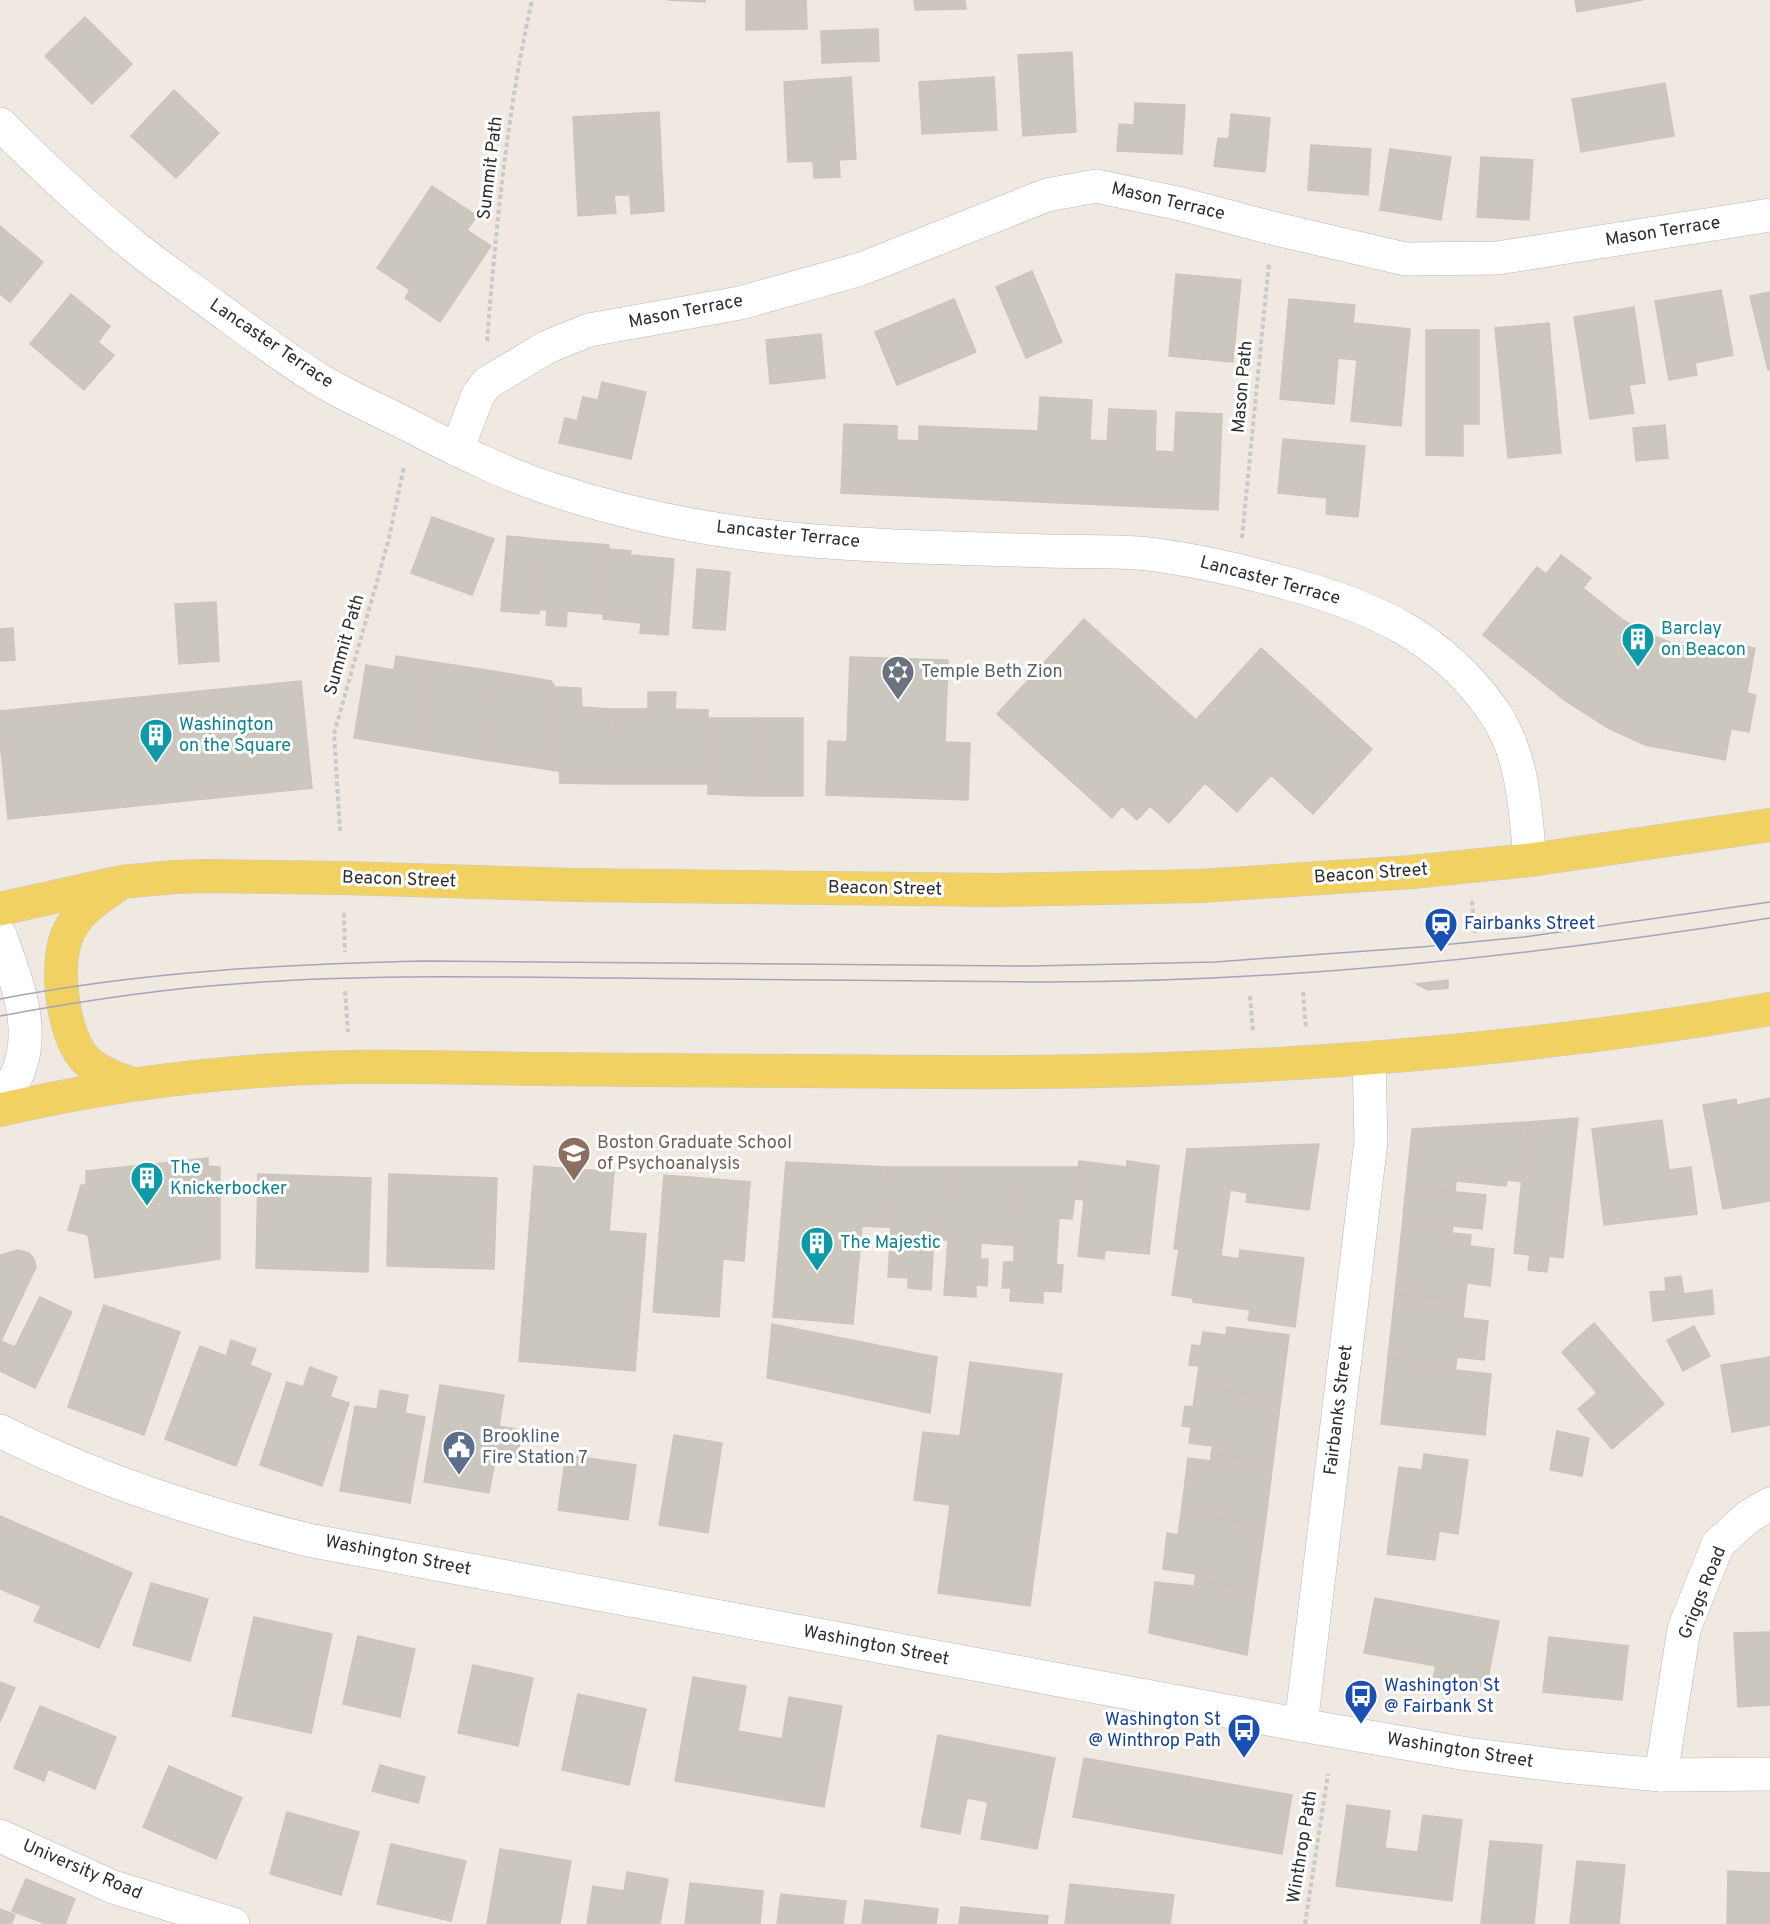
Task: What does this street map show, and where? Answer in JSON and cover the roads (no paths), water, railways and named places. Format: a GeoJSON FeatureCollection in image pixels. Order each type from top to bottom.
{"type":"FeatureCollection","features":[{"type":"Feature","properties":{"kind":"main road","name":"Beacon Street"},"geometry":{"type":"LineString","coordinates":[[0,909],[121,882],[175,877],[223,876],[575,885],[987,890],[1142,888],[1377,874],[1530,860],[1770,825]]}},
{"type":"Feature","properties":{"kind":"main road"},"geometry":{"type":"LineString","coordinates":[[121,882],[90,904],[74,923],[68,932],[62,950],[60,971],[64,1005],[76,1046],[86,1061],[99,1070],[133,1084]]}},
{"type":"Feature","properties":{"kind":"main road"},"geometry":{"type":"LineString","coordinates":[[0,1110],[133,1084],[278,1070],[354,1068],[1074,1072],[1259,1065],[1474,1049],[1596,1035],[1770,1009]]}},
{"type":"Feature","properties":{"kind":"street","name":"Lancaster Terrace"},"geometry":{"type":"LineString","coordinates":[[0,124],[69,190],[136,249],[324,383],[457,450],[553,490],[694,525],[794,539],[1155,555],[1249,573],[1313,590],[1366,608],[1397,623],[1425,641],[1455,667],[1493,710],[1510,743],[1520,774],[1530,860]]}},
{"type":"Feature","properties":{"kind":"street","name":"Mason Terrace"},"geometry":{"type":"LineString","coordinates":[[457,450],[474,405],[487,383],[547,346],[589,330],[740,303],[861,269],[1047,195],[1096,186],[1181,204],[1405,259],[1486,258],[1770,215]]}},
{"type":"Feature","properties":{"kind":"street"},"geometry":{"type":"LineString","coordinates":[[0,935],[20,995],[26,1035],[19,1075],[0,1100]]}},
{"type":"Feature","properties":{"kind":"street","name":"Fairbanks Street"},"geometry":{"type":"LineString","coordinates":[[1301,1725],[1371,1141],[1369,1058]]}},
{"type":"Feature","properties":{"kind":"street","name":"Washington Street"},"geometry":{"type":"LineString","coordinates":[[0,1431],[41,1452],[143,1493],[242,1524],[308,1539],[1467,1754],[1661,1775],[1770,1774]]}},
{"type":"Feature","properties":{"kind":"street","name":"Griggs Road"},"geometry":{"type":"LineString","coordinates":[[1661,1775],[1684,1629],[1718,1544],[1749,1516],[1770,1504]]}},
{"type":"Feature","properties":{"kind":"street","name":"University Road"},"geometry":{"type":"LineString","coordinates":[[0,1836],[113,1887],[233,1924]]}},
{"type":"Feature","properties":{"kind":"tram line"},"geometry":{"type":"LineString","coordinates":[[0,999],[159,976],[265,967],[372,962],[1031,966],[1215,962],[1524,937],[1770,902]]}},
{"type":"Feature","properties":{"kind":"tram line"},"geometry":{"type":"LineString","coordinates":[[0,1016],[92,1000],[186,988],[339,978],[1033,982],[1218,978],[1495,956],[1770,918]]}},
{"type":"Feature","properties":{"kind":"place","name":"Barclay on Beacon"},"geometry":{"type":"Point","coordinates":[1638,668]}},
{"type":"Feature","properties":{"kind":"place","name":"Temple Beth Zion"},"geometry":{"type":"Point","coordinates":[898,701]}},
{"type":"Feature","properties":{"kind":"place","name":"Washington on the Square"},"geometry":{"type":"Point","coordinates":[156,764]}},
{"type":"Feature","properties":{"kind":"place","name":"Fairbanks Street"},"geometry":{"type":"Point","coordinates":[1441,953]}},
{"type":"Feature","properties":{"kind":"place","name":"Boston Graduate School of Psychoanalysis"},"geometry":{"type":"Point","coordinates":[574,1182]}},
{"type":"Feature","properties":{"kind":"place","name":"The Knickerbocker"},"geometry":{"type":"Point","coordinates":[147,1207]}},
{"type":"Feature","properties":{"kind":"place","name":"The Majestic"},"geometry":{"type":"Point","coordinates":[817,1272]}},
{"type":"Feature","properties":{"kind":"place","name":"Brookline Fire Station 7"},"geometry":{"type":"Point","coordinates":[459,1476]}},
{"type":"Feature","properties":{"kind":"place","name":"Washington St @ Fairbank St"},"geometry":{"type":"Point","coordinates":[1361,1725]}},
{"type":"Feature","properties":{"kind":"place","name":"Washington St @ Winthrop Path"},"geometry":{"type":"Point","coordinates":[1244,1759]}}]}
